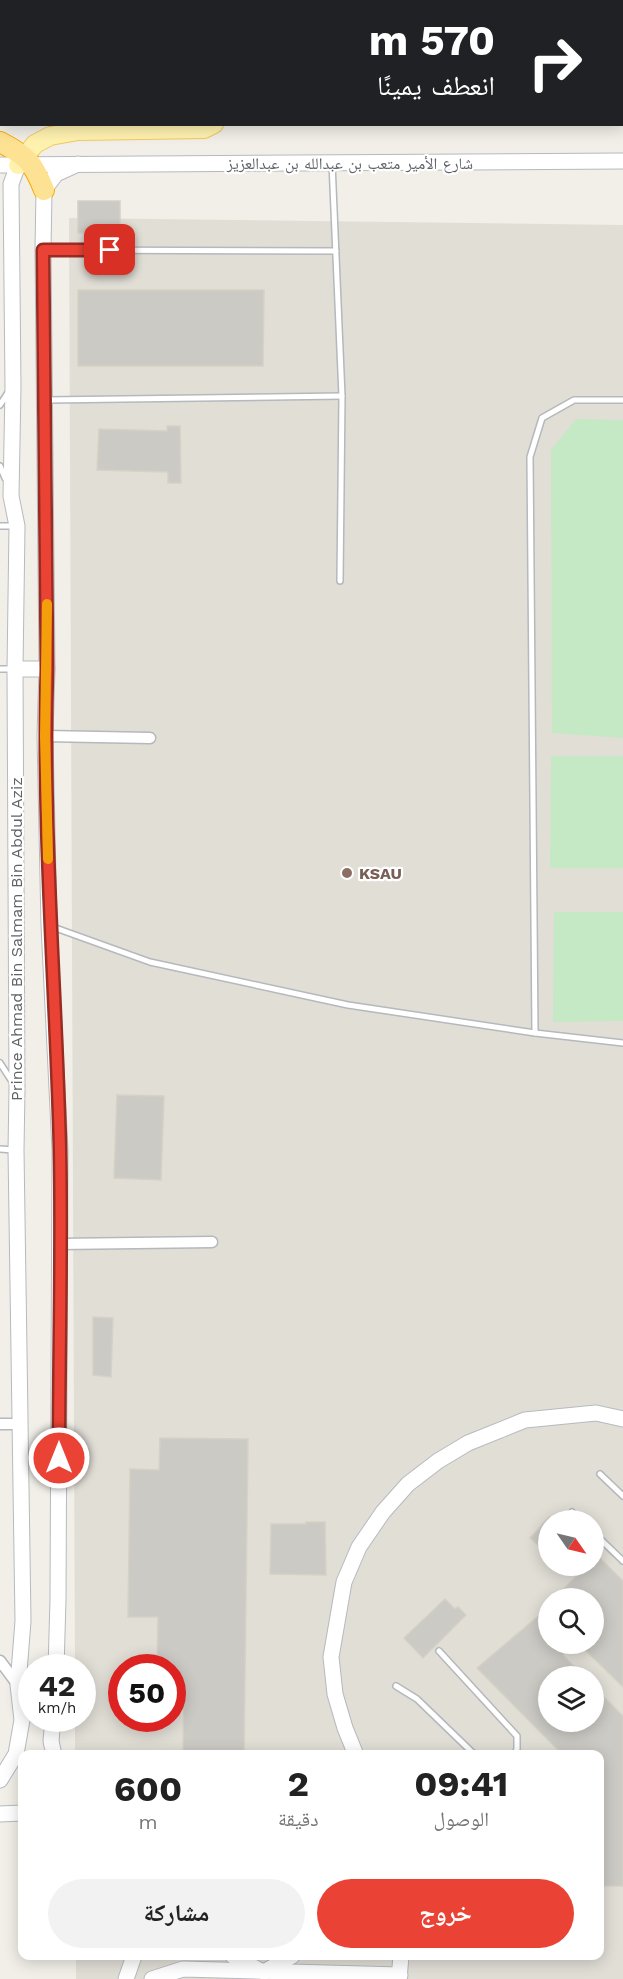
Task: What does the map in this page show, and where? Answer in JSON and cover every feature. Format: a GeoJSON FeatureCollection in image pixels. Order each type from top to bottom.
{"type":"FeatureCollection","features":[{"type":"Feature","properties":{"kind":"highway"},"geometry":{"type":"LineString","coordinates":[[0,142],[26,162],[44,190]]}},
{"type":"Feature","properties":{"kind":"main road"},"geometry":{"type":"LineString","coordinates":[[26,162],[35,144],[50,136],[78,131],[204,129],[210,126]]}},
{"type":"Feature","properties":{"kind":"main road","name":"شارع الأمير متعب بن عبدالله بن عبدالعزيز"},"geometry":{"type":"LineString","coordinates":[[0,165],[26,162],[78,164],[623,161]]}},
{"type":"Feature","properties":{"kind":"main road","name":"Prince Ahmad Bin Salmam Bin Abdul Aziz"},"geometry":{"type":"LineString","coordinates":[[20,1654],[23,1601],[19,1424],[17,1089],[7,669],[17,526],[11,496],[13,387],[11,184],[26,162]]}},
{"type":"Feature","properties":{"kind":"main road"},"geometry":{"type":"LineString","coordinates":[[44,190],[56,174],[78,164]]}},
{"type":"Feature","properties":{"kind":"main road","name":"Prince Ahmad Bin Salmam Bin Abdul Aziz"},"geometry":{"type":"LineString","coordinates":[[44,190],[47,669],[45,736],[49,925],[60,1150],[56,1654]]}},
{"type":"Feature","properties":{"kind":"main road"},"geometry":{"type":"LineString","coordinates":[[0,227],[11,242]]}},
{"type":"Feature","properties":{"kind":"main road"},"geometry":{"type":"LineString","coordinates":[[7,669],[47,669]]}},
{"type":"Feature","properties":{"kind":"main road"},"geometry":{"type":"LineString","coordinates":[[354,1750],[335,1694],[331,1657],[344,1582],[359,1547],[383,1512],[408,1484],[438,1461],[468,1443],[525,1420],[596,1413],[623,1419]]}},
{"type":"Feature","properties":{"kind":"main road","name":"Prince Ahmad Bin Salmam Bin Abdul Aziz"},"geometry":{"type":"LineString","coordinates":[[0,1780],[16,1754],[20,1732]]}},
{"type":"Feature","properties":{"kind":"main road"},"geometry":{"type":"LineString","coordinates":[[52,1732],[53,1750]]}},
{"type":"Feature","properties":{"kind":"main road"},"geometry":{"type":"LineString","coordinates":[[0,1814],[18,1813]]}},
{"type":"Feature","properties":{"kind":"main road"},"geometry":{"type":"LineString","coordinates":[[126,1979],[133,1960]]}},
{"type":"Feature","properties":{"kind":"main road"},"geometry":{"type":"LineString","coordinates":[[241,1960],[264,1972]]}},
{"type":"Feature","properties":{"kind":"main road"},"geometry":{"type":"LineString","coordinates":[[264,1972],[285,1960]]}},
{"type":"Feature","properties":{"kind":"main road"},"geometry":{"type":"LineString","coordinates":[[152,1979],[183,1969],[400,1977],[401,1960]]}},
{"type":"Feature","properties":{"kind":"street"},"geometry":{"type":"LineString","coordinates":[[45,736],[150,738]]}},
{"type":"Feature","properties":{"kind":"street"},"geometry":{"type":"LineString","coordinates":[[59,1244],[212,1242]]}},
{"type":"Feature","properties":{"kind":"street"},"geometry":{"type":"LineString","coordinates":[[0,1424],[19,1424]]}},
{"type":"Feature","properties":{"kind":"street"},"geometry":{"type":"LineString","coordinates":[[0,1661],[18,1685]]}},
{"type":"Feature","properties":{"kind":"lane"},"geometry":{"type":"LineString","coordinates":[[332,163],[342,396],[340,581]]}},
{"type":"Feature","properties":{"kind":"lane"},"geometry":{"type":"LineString","coordinates":[[43,250],[336,250]]}},
{"type":"Feature","properties":{"kind":"lane"},"geometry":{"type":"LineString","coordinates":[[0,405],[13,387]]}},
{"type":"Feature","properties":{"kind":"lane"},"geometry":{"type":"LineString","coordinates":[[45,400],[342,396]]}},
{"type":"Feature","properties":{"kind":"lane"},"geometry":{"type":"LineString","coordinates":[[535,1033],[530,457],[542,418],[574,400],[623,400]]}},
{"type":"Feature","properties":{"kind":"lane"},"geometry":{"type":"LineString","coordinates":[[0,466],[11,496]]}},
{"type":"Feature","properties":{"kind":"lane"},"geometry":{"type":"LineString","coordinates":[[0,526],[17,526]]}},
{"type":"Feature","properties":{"kind":"lane"},"geometry":{"type":"LineString","coordinates":[[49,925],[150,962],[348,1005],[535,1033],[623,1043]]}},
{"type":"Feature","properties":{"kind":"lane"},"geometry":{"type":"LineString","coordinates":[[0,1063],[17,1089]]}},
{"type":"Feature","properties":{"kind":"lane"},"geometry":{"type":"LineString","coordinates":[[0,1149],[16,1150]]}},
{"type":"Feature","properties":{"kind":"lane"},"geometry":{"type":"LineString","coordinates":[[600,1474],[623,1496]]}},
{"type":"Feature","properties":{"kind":"lane"},"geometry":{"type":"LineString","coordinates":[[604,1543],[623,1561]]}},
{"type":"Feature","properties":{"kind":"lane"},"geometry":{"type":"LineString","coordinates":[[439,1651],[517,1736],[517,1750]]}},
{"type":"Feature","properties":{"kind":"lane"},"geometry":{"type":"LineString","coordinates":[[396,1686],[417,1699],[470,1750]]}},
{"type":"Feature","properties":{"kind":"shaded area","name":"KSAU"},"geometry":{"type":"Polygon","coordinates":[[[69,218],[623,225],[623,1979],[76,1979],[76,1960],[604,1960],[604,1750],[75,1750],[75,1732],[96,1732],[96,1654],[75,1654],[69,218]]]}},
{"type":"Feature","properties":{"kind":"green space"},"geometry":{"type":"Polygon","coordinates":[[[576,419],[623,420],[623,738],[552,733],[551,450],[576,419]]]}},
{"type":"Feature","properties":{"kind":"green space"},"geometry":{"type":"Polygon","coordinates":[[[551,756],[623,756],[623,868],[550,868],[551,756]]]}},
{"type":"Feature","properties":{"kind":"green space"},"geometry":{"type":"Polygon","coordinates":[[[554,912],[623,912],[623,1021],[553,1022],[554,912]]]}},
{"type":"Feature","properties":{"kind":"building"},"geometry":{"type":"Polygon","coordinates":[[[78,201],[120,201],[120,233],[78,233],[78,201]]]}},
{"type":"Feature","properties":{"kind":"building"},"geometry":{"type":"Polygon","coordinates":[[[78,290],[264,290],[263,366],[78,366],[78,290]]]}},
{"type":"Feature","properties":{"kind":"building"},"geometry":{"type":"Polygon","coordinates":[[[167,426],[180,426],[181,483],[168,483],[168,472],[97,470],[99,429],[167,431],[167,426]]]}},
{"type":"Feature","properties":{"kind":"building"},"geometry":{"type":"Polygon","coordinates":[[[117,1095],[164,1096],[161,1180],[114,1178],[117,1095]]]}},
{"type":"Feature","properties":{"kind":"building"},"geometry":{"type":"Polygon","coordinates":[[[93,1317],[113,1318],[111,1377],[93,1375],[93,1317]]]}},
{"type":"Feature","properties":{"kind":"building"},"geometry":{"type":"Polygon","coordinates":[[[160,1438],[248,1439],[244,1750],[183,1750],[183,1732],[186,1732],[186,1654],[157,1654],[158,1617],[128,1617],[130,1469],[159,1470],[160,1438]]]}},
{"type":"Feature","properties":{"kind":"building"},"geometry":{"type":"Polygon","coordinates":[[[306,1522],[325,1522],[326,1575],[270,1574],[271,1524],[306,1524],[306,1522]]]}},
{"type":"Feature","properties":{"kind":"building"},"geometry":{"type":"Polygon","coordinates":[[[538,1529],[538,1545],[530,1538],[538,1529]]]}},
{"type":"Feature","properties":{"kind":"building"},"geometry":{"type":"Polygon","coordinates":[[[604,1562],[623,1581],[623,1687],[589,1654],[604,1654],[604,1588],[565,1588],[576,1576],[604,1576],[604,1562]]]}},
{"type":"Feature","properties":{"kind":"building"},"geometry":{"type":"Polygon","coordinates":[[[445,1599],[455,1609],[458,1607],[466,1615],[423,1658],[404,1638],[445,1599]]]}},
{"type":"Feature","properties":{"kind":"building"},"geometry":{"type":"Polygon","coordinates":[[[538,1616],[538,1654],[564,1654],[574,1666],[538,1666],[538,1730],[477,1668],[538,1616]]]}},
{"type":"Feature","properties":{"kind":"building"},"geometry":{"type":"Polygon","coordinates":[[[604,1697],[623,1716],[623,1886],[604,1886],[604,1750],[558,1750],[540,1732],[604,1732],[604,1697]]]}},
{"type":"Feature","properties":{"kind":"slow traffic"},"geometry":{"type":"LineString","coordinates":[[47,604],[45,736],[48,859]]}},
{"type":"Feature","properties":{"kind":"place","name":"KSAU"},"geometry":{"type":"Point","coordinates":[347,873]}},
{"type":"Feature","properties":{"kind":"route"},"geometry":{"type":"LineString","coordinates":[[59,1458],[60,1150],[49,925],[45,736],[47,669],[43,250],[110,250]]}}]}
